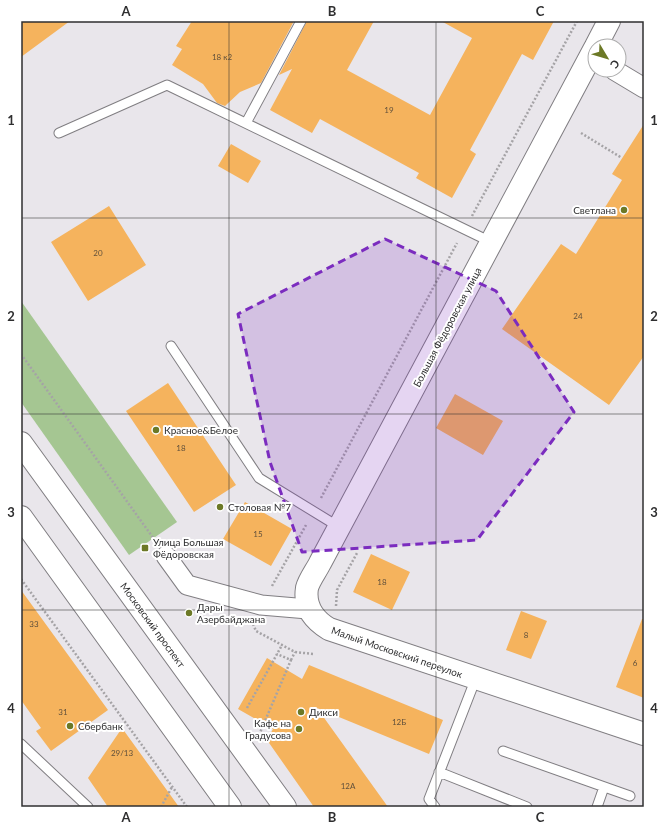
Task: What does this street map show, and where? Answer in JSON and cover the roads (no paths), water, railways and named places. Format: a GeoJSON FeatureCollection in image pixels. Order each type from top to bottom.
{"type":"FeatureCollection","features":[{"type":"Feature","properties":{"kind":"street","name":"Большая Фёдоровская улица"},"geometry":{"type":"LineString","coordinates":[[601,38],[609,21]]}},
{"type":"Feature","properties":{"kind":"street","name":"Большая Фёдоровская улица"},"geometry":{"type":"LineString","coordinates":[[308,609],[307,588],[587,66]]}},
{"type":"Feature","properties":{"kind":"street"},"geometry":{"type":"LineString","coordinates":[[627,78],[644,88]]}},
{"type":"Feature","properties":{"kind":"street","name":"Московский проспект"},"geometry":{"type":"LineString","coordinates":[[21,443],[285,807]]}},
{"type":"Feature","properties":{"kind":"street"},"geometry":{"type":"LineString","coordinates":[[21,517],[230,807]]}},
{"type":"Feature","properties":{"kind":"street"},"geometry":{"type":"LineString","coordinates":[[166,556],[187,585],[261,605],[308,609]]}},
{"type":"Feature","properties":{"kind":"street","name":"Малый Московский переулок"},"geometry":{"type":"LineString","coordinates":[[308,609],[317,622],[329,630],[644,734]]}},
{"type":"Feature","properties":{"kind":"lane"},"geometry":{"type":"LineString","coordinates":[[246,123],[302,21]]}},
{"type":"Feature","properties":{"kind":"lane"},"geometry":{"type":"LineString","coordinates":[[59,133],[167,86],[492,242]]}},
{"type":"Feature","properties":{"kind":"lane"},"geometry":{"type":"LineString","coordinates":[[171,346],[259,478],[339,527]]}},
{"type":"Feature","properties":{"kind":"lane"},"geometry":{"type":"LineString","coordinates":[[435,807],[429,798],[476,678]]}},
{"type":"Feature","properties":{"kind":"lane"},"geometry":{"type":"LineString","coordinates":[[21,744],[88,807]]}},
{"type":"Feature","properties":{"kind":"lane"},"geometry":{"type":"LineString","coordinates":[[503,751],[630,796]]}},
{"type":"Feature","properties":{"kind":"lane"},"geometry":{"type":"LineString","coordinates":[[439,772],[527,807]]}},
{"type":"Feature","properties":{"kind":"lane"},"geometry":{"type":"LineString","coordinates":[[597,807],[604,787]]}},
{"type":"Feature","properties":{"kind":"place","name":"Светлана"},"geometry":{"type":"Point","coordinates":[624,210]}},
{"type":"Feature","properties":{"kind":"place","name":"Красное&Белое"},"geometry":{"type":"Point","coordinates":[156,430]}},
{"type":"Feature","properties":{"kind":"place","name":"Столовая №7"},"geometry":{"type":"Point","coordinates":[220,507]}},
{"type":"Feature","properties":{"kind":"place","name":"Улица Большая Фёдоровская"},"geometry":{"type":"Point","coordinates":[145,548]}},
{"type":"Feature","properties":{"kind":"place","name":"Дары Азербайджана"},"geometry":{"type":"Point","coordinates":[189,613]}},
{"type":"Feature","properties":{"kind":"place","name":"Дикси"},"geometry":{"type":"Point","coordinates":[301,712]}},
{"type":"Feature","properties":{"kind":"place","name":"Сбербанк"},"geometry":{"type":"Point","coordinates":[70,726]}},
{"type":"Feature","properties":{"kind":"place","name":"Кафе на Градусова"},"geometry":{"type":"Point","coordinates":[299,729]}}]}
